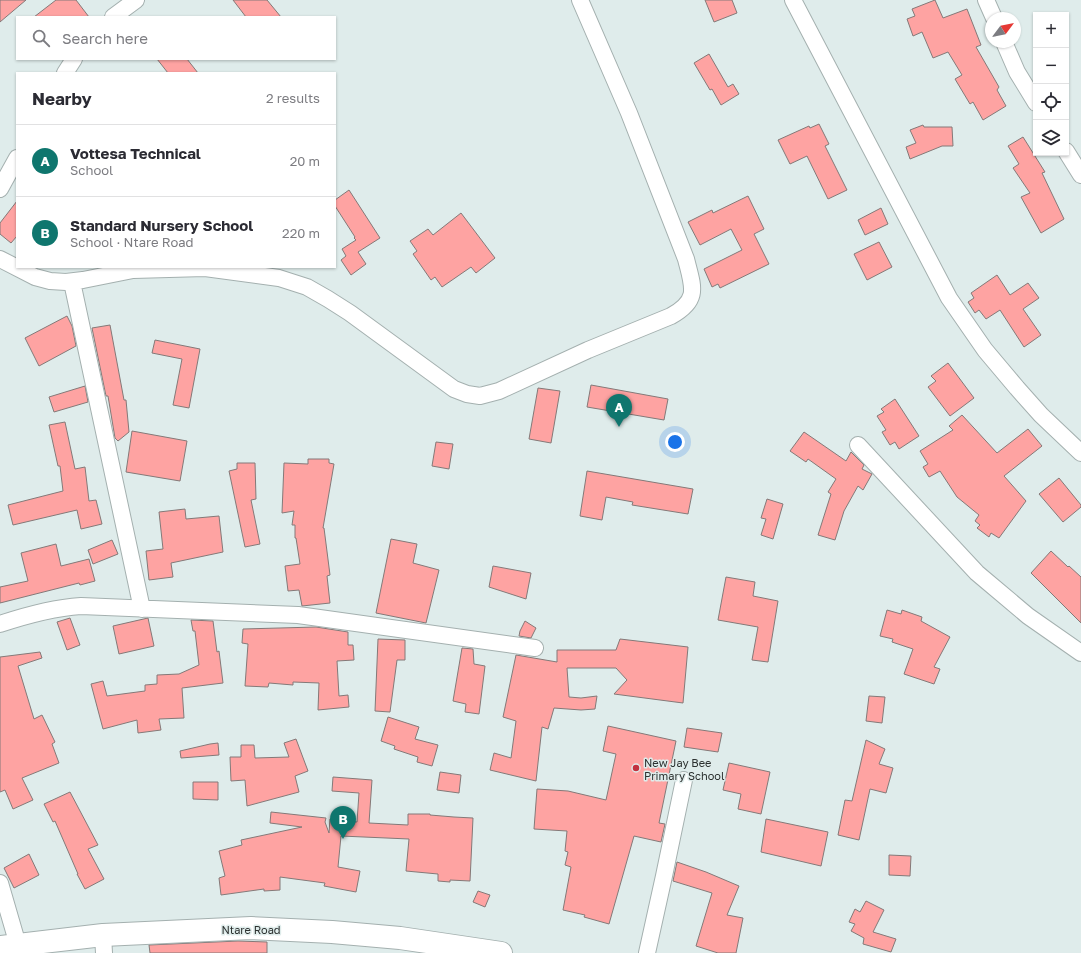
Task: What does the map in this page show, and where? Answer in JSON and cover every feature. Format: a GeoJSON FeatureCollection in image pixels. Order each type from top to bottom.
{"type":"FeatureCollection","features":[{"type":"Feature","properties":{"kind":"main road","name":"Ntare Road"},"geometry":{"type":"LineString","coordinates":[[9,946],[103,944],[258,928],[332,932],[392,938],[501,953]]}},
{"type":"Feature","properties":{"kind":"street"},"geometry":{"type":"LineString","coordinates":[[114,16],[136,0]]}},
{"type":"Feature","properties":{"kind":"street"},"geometry":{"type":"LineString","coordinates":[[18,268],[36,277],[50,281],[72,282],[133,270],[205,268],[279,278],[306,287],[328,299],[350,313],[454,389],[467,394],[480,396],[500,391],[588,350],[671,316],[682,310],[690,301],[692,291],[691,276],[686,259],[628,113],[580,0]]}},
{"type":"Feature","properties":{"kind":"street"},"geometry":{"type":"LineString","coordinates":[[794,0],[949,298],[985,350],[1017,388],[1041,415],[1081,453]]}},
{"type":"Feature","properties":{"kind":"street"},"geometry":{"type":"LineString","coordinates":[[986,0],[991,12]]}},
{"type":"Feature","properties":{"kind":"street"},"geometry":{"type":"LineString","coordinates":[[1007,48],[1017,72],[1033,98]]}},
{"type":"Feature","properties":{"kind":"street"},"geometry":{"type":"LineString","coordinates":[[66,72],[73,60]]}},
{"type":"Feature","properties":{"kind":"street"},"geometry":{"type":"LineString","coordinates":[[1069,156],[1081,174]]}},
{"type":"Feature","properties":{"kind":"street"},"geometry":{"type":"LineString","coordinates":[[0,189],[16,160]]}},
{"type":"Feature","properties":{"kind":"street"},"geometry":{"type":"LineString","coordinates":[[0,259],[16,267]]}},
{"type":"Feature","properties":{"kind":"street"},"geometry":{"type":"LineString","coordinates":[[72,282],[142,609]]}},
{"type":"Feature","properties":{"kind":"street"},"geometry":{"type":"LineString","coordinates":[[858,445],[977,573],[1028,616],[1081,653]]}},
{"type":"Feature","properties":{"kind":"street"},"geometry":{"type":"LineString","coordinates":[[0,624],[27,615],[57,608],[81,606],[298,615],[536,648]]}},
{"type":"Feature","properties":{"kind":"street"},"geometry":{"type":"LineString","coordinates":[[647,953],[684,780]]}},
{"type":"Feature","properties":{"kind":"street"},"geometry":{"type":"LineString","coordinates":[[0,883],[9,946]]}},
{"type":"Feature","properties":{"kind":"building"},"geometry":{"type":"Polygon","coordinates":[[[0,0],[26,0],[0,22],[0,0]]]}},
{"type":"Feature","properties":{"kind":"building"},"geometry":{"type":"Polygon","coordinates":[[[56,0],[76,0],[88,16],[35,16],[56,0]]]}},
{"type":"Feature","properties":{"kind":"building"},"geometry":{"type":"Polygon","coordinates":[[[233,0],[267,0],[280,16],[245,16],[233,0]]]}},
{"type":"Feature","properties":{"kind":"building"},"geometry":{"type":"Polygon","coordinates":[[[705,0],[732,0],[737,13],[714,22],[705,0]]]}},
{"type":"Feature","properties":{"kind":"building"},"geometry":{"type":"Polygon","coordinates":[[[935,0],[943,18],[967,9],[981,45],[976,47],[999,87],[997,90],[1006,106],[983,120],[973,102],[970,104],[955,79],[962,75],[948,52],[933,58],[922,32],[913,36],[907,19],[915,16],[912,9],[935,0]]]}},
{"type":"Feature","properties":{"kind":"building"},"geometry":{"type":"Polygon","coordinates":[[[709,54],[728,87],[733,84],[739,94],[721,105],[694,63],[709,54]]]}},
{"type":"Feature","properties":{"kind":"building"},"geometry":{"type":"Polygon","coordinates":[[[158,60],[188,60],[197,72],[167,72],[158,60]]]}},
{"type":"Feature","properties":{"kind":"building"},"geometry":{"type":"Polygon","coordinates":[[[819,124],[829,144],[825,146],[847,190],[828,199],[807,156],[790,164],[778,140],[809,126],[810,128],[819,124]]]}},
{"type":"Feature","properties":{"kind":"building"},"geometry":{"type":"Polygon","coordinates":[[[923,125],[924,127],[952,127],[953,146],[942,146],[910,159],[906,147],[916,143],[910,130],[923,125]]]}},
{"type":"Feature","properties":{"kind":"building"},"geometry":{"type":"Polygon","coordinates":[[[1023,137],[1033,153],[1033,156],[1035,156],[1045,172],[1042,173],[1064,219],[1041,233],[1021,197],[1030,193],[1013,168],[1019,164],[1008,146],[1023,137]]]}},
{"type":"Feature","properties":{"kind":"building"},"geometry":{"type":"Polygon","coordinates":[[[349,190],[380,238],[358,252],[366,264],[351,275],[341,260],[346,256],[342,249],[356,240],[336,208],[336,199],[349,190]]]}},
{"type":"Feature","properties":{"kind":"building"},"geometry":{"type":"Polygon","coordinates":[[[748,196],[764,229],[754,234],[769,264],[720,288],[718,284],[712,287],[704,269],[742,250],[731,229],[700,245],[688,222],[712,210],[713,213],[748,196]]]}},
{"type":"Feature","properties":{"kind":"building"},"geometry":{"type":"Polygon","coordinates":[[[16,202],[16,237],[11,243],[0,234],[0,223],[16,202]]]}},
{"type":"Feature","properties":{"kind":"building"},"geometry":{"type":"Polygon","coordinates":[[[881,208],[888,224],[865,235],[858,220],[881,208]]]}},
{"type":"Feature","properties":{"kind":"building"},"geometry":{"type":"Polygon","coordinates":[[[461,213],[495,258],[476,273],[471,267],[442,287],[435,277],[431,280],[413,254],[417,251],[410,241],[428,229],[433,235],[461,213]]]}},
{"type":"Feature","properties":{"kind":"building"},"geometry":{"type":"Polygon","coordinates":[[[879,242],[892,267],[867,280],[854,254],[879,242]]]}},
{"type":"Feature","properties":{"kind":"building"},"geometry":{"type":"Polygon","coordinates":[[[997,275],[1010,295],[1028,283],[1039,298],[1023,309],[1041,335],[1024,347],[1000,310],[986,319],[979,310],[975,313],[968,302],[974,298],[971,293],[997,275]]]}},
{"type":"Feature","properties":{"kind":"building"},"geometry":{"type":"Polygon","coordinates":[[[67,316],[72,326],[76,346],[39,366],[25,338],[67,316]]]}},
{"type":"Feature","properties":{"kind":"building"},"geometry":{"type":"Polygon","coordinates":[[[110,325],[124,400],[126,400],[129,432],[118,441],[115,438],[108,396],[106,396],[92,328],[110,325]]]}},
{"type":"Feature","properties":{"kind":"building"},"geometry":{"type":"Polygon","coordinates":[[[155,340],[200,349],[189,408],[173,405],[182,359],[152,353],[155,340]]]}},
{"type":"Feature","properties":{"kind":"building"},"geometry":{"type":"Polygon","coordinates":[[[948,363],[974,398],[950,416],[928,387],[936,381],[931,376],[948,363]]]}},
{"type":"Feature","properties":{"kind":"building"},"geometry":{"type":"Polygon","coordinates":[[[591,385],[668,399],[664,420],[587,407],[591,385]]]}},
{"type":"Feature","properties":{"kind":"building"},"geometry":{"type":"Polygon","coordinates":[[[85,386],[88,402],[54,412],[49,397],[85,386]]]}},
{"type":"Feature","properties":{"kind":"building"},"geometry":{"type":"Polygon","coordinates":[[[538,388],[560,391],[551,443],[529,439],[538,388]]]}},
{"type":"Feature","properties":{"kind":"building"},"geometry":{"type":"Polygon","coordinates":[[[895,399],[919,436],[899,449],[895,442],[890,445],[882,432],[886,430],[877,416],[884,412],[881,409],[895,399]]]}},
{"type":"Feature","properties":{"kind":"building"},"geometry":{"type":"Polygon","coordinates":[[[962,415],[997,453],[1028,429],[1042,446],[1004,476],[1026,501],[999,538],[991,533],[989,537],[977,528],[980,525],[975,521],[979,515],[957,497],[940,471],[929,477],[923,467],[928,464],[920,451],[953,430],[949,426],[962,415]]]}},
{"type":"Feature","properties":{"kind":"building"},"geometry":{"type":"Polygon","coordinates":[[[65,422],[75,469],[85,467],[89,501],[96,500],[102,524],[81,529],[77,510],[13,525],[8,505],[63,491],[60,466],[58,466],[49,425],[65,422]]]}},
{"type":"Feature","properties":{"kind":"building"},"geometry":{"type":"Polygon","coordinates":[[[132,431],[187,441],[180,481],[126,472],[132,431]]]}},
{"type":"Feature","properties":{"kind":"building"},"geometry":{"type":"Polygon","coordinates":[[[804,432],[846,461],[851,452],[864,465],[862,469],[872,474],[863,490],[858,486],[844,511],[835,540],[818,535],[831,494],[828,492],[836,479],[808,459],[806,462],[790,451],[804,432]]]}},
{"type":"Feature","properties":{"kind":"building"},"geometry":{"type":"Polygon","coordinates":[[[436,442],[453,444],[449,469],[432,466],[436,442]]]}},
{"type":"Feature","properties":{"kind":"building"},"geometry":{"type":"Polygon","coordinates":[[[308,459],[329,459],[329,463],[334,464],[323,528],[330,575],[327,576],[330,603],[302,606],[299,590],[288,591],[285,566],[300,564],[295,538],[295,525],[292,525],[294,511],[282,513],[284,463],[308,464],[308,459]]]}},
{"type":"Feature","properties":{"kind":"building"},"geometry":{"type":"Polygon","coordinates":[[[237,463],[255,463],[256,499],[251,500],[260,544],[245,547],[229,471],[237,469],[237,463]]]}},
{"type":"Feature","properties":{"kind":"building"},"geometry":{"type":"Polygon","coordinates":[[[587,471],[693,489],[688,514],[632,505],[633,502],[606,497],[602,520],[580,516],[587,471]]]}},
{"type":"Feature","properties":{"kind":"building"},"geometry":{"type":"Polygon","coordinates":[[[1059,478],[1081,505],[1081,507],[1063,522],[1039,494],[1059,478]]]}},
{"type":"Feature","properties":{"kind":"building"},"geometry":{"type":"Polygon","coordinates":[[[767,499],[783,504],[773,539],[761,535],[766,519],[761,518],[767,499]]]}},
{"type":"Feature","properties":{"kind":"building"},"geometry":{"type":"Polygon","coordinates":[[[185,509],[186,519],[219,516],[223,552],[171,563],[173,577],[149,580],[146,551],[163,549],[159,512],[185,509]]]}},
{"type":"Feature","properties":{"kind":"building"},"geometry":{"type":"Polygon","coordinates":[[[391,539],[417,544],[413,563],[439,570],[426,623],[376,613],[391,539]]]}},
{"type":"Feature","properties":{"kind":"building"},"geometry":{"type":"Polygon","coordinates":[[[112,540],[118,554],[93,564],[88,550],[112,540]]]}},
{"type":"Feature","properties":{"kind":"building"},"geometry":{"type":"Polygon","coordinates":[[[56,544],[61,566],[89,559],[95,581],[80,585],[79,583],[0,603],[0,587],[28,581],[21,553],[56,544]]]}},
{"type":"Feature","properties":{"kind":"building"},"geometry":{"type":"Polygon","coordinates":[[[1051,551],[1081,577],[1081,623],[1031,573],[1051,551]]]}},
{"type":"Feature","properties":{"kind":"building"},"geometry":{"type":"Polygon","coordinates":[[[493,566],[531,573],[526,599],[489,587],[493,566]]]}},
{"type":"Feature","properties":{"kind":"building"},"geometry":{"type":"Polygon","coordinates":[[[726,577],[755,582],[753,596],[778,601],[768,662],[752,660],[758,627],[718,620],[726,577]]]}},
{"type":"Feature","properties":{"kind":"building"},"geometry":{"type":"Polygon","coordinates":[[[887,610],[901,614],[902,610],[922,617],[921,621],[950,637],[934,667],[940,669],[934,684],[904,674],[913,649],[892,642],[893,639],[880,636],[887,610]]]}},
{"type":"Feature","properties":{"kind":"building"},"geometry":{"type":"Polygon","coordinates":[[[70,618],[80,645],[67,650],[57,622],[70,618]]]}},
{"type":"Feature","properties":{"kind":"building"},"geometry":{"type":"Polygon","coordinates":[[[148,618],[154,646],[119,654],[113,626],[148,618]]]}},
{"type":"Feature","properties":{"kind":"building"},"geometry":{"type":"Polygon","coordinates":[[[191,620],[213,621],[223,683],[182,688],[184,718],[159,719],[161,730],[138,733],[137,720],[103,729],[91,684],[103,681],[107,696],[145,691],[145,685],[157,684],[157,675],[179,674],[199,665],[195,631],[193,631],[191,620]]]}},
{"type":"Feature","properties":{"kind":"building"},"geometry":{"type":"Polygon","coordinates":[[[525,621],[536,628],[531,638],[519,636],[525,621]]]}},
{"type":"Feature","properties":{"kind":"building"},"geometry":{"type":"Polygon","coordinates":[[[316,627],[348,632],[348,645],[353,645],[354,660],[337,661],[339,696],[348,695],[349,707],[318,710],[319,683],[293,682],[293,685],[269,683],[268,687],[245,686],[248,644],[242,643],[243,629],[316,627]]]}},
{"type":"Feature","properties":{"kind":"building"},"geometry":{"type":"Polygon","coordinates":[[[378,639],[405,640],[405,660],[397,660],[390,712],[375,711],[378,639]]]}},
{"type":"Feature","properties":{"kind":"building"},"geometry":{"type":"Polygon","coordinates":[[[620,639],[688,647],[683,703],[614,694],[627,680],[616,668],[567,668],[569,697],[581,698],[597,696],[595,709],[581,710],[554,708],[548,729],[542,727],[536,781],[490,770],[494,753],[511,758],[516,721],[503,717],[516,655],[557,662],[557,650],[616,650],[620,639]]]}},
{"type":"Feature","properties":{"kind":"building"},"geometry":{"type":"Polygon","coordinates":[[[462,648],[473,649],[474,664],[485,666],[479,714],[465,712],[466,704],[453,701],[462,648]]]}},
{"type":"Feature","properties":{"kind":"building"},"geometry":{"type":"Polygon","coordinates":[[[40,652],[42,658],[18,666],[34,719],[42,715],[55,742],[52,744],[59,763],[22,778],[33,800],[13,809],[5,790],[0,792],[0,657],[40,652]]]}},
{"type":"Feature","properties":{"kind":"building"},"geometry":{"type":"Polygon","coordinates":[[[869,696],[885,697],[882,723],[866,721],[869,696]]]}},
{"type":"Feature","properties":{"kind":"building"},"geometry":{"type":"Polygon","coordinates":[[[388,717],[419,727],[415,739],[438,745],[432,766],[417,762],[418,757],[394,749],[395,746],[381,741],[388,717]]]}},
{"type":"Feature","properties":{"kind":"building"},"geometry":{"type":"Polygon","coordinates":[[[608,726],[676,741],[659,823],[665,824],[661,842],[634,836],[609,924],[584,917],[585,915],[563,910],[571,867],[565,865],[568,852],[565,851],[567,831],[534,829],[537,789],[568,791],[606,800],[616,754],[603,751],[608,726]]]}},
{"type":"Feature","properties":{"kind":"building"},"geometry":{"type":"Polygon","coordinates":[[[687,728],[722,733],[718,752],[684,747],[687,728]]]}},
{"type":"Feature","properties":{"kind":"building"},"geometry":{"type":"Polygon","coordinates":[[[296,739],[308,771],[295,776],[299,792],[247,806],[245,780],[231,781],[230,757],[241,757],[241,745],[254,745],[255,758],[289,757],[284,743],[296,739]]]}},
{"type":"Feature","properties":{"kind":"building"},"geometry":{"type":"Polygon","coordinates":[[[866,740],[885,749],[879,764],[893,768],[886,793],[870,789],[859,840],[838,835],[845,800],[852,801],[866,740]]]}},
{"type":"Feature","properties":{"kind":"building"},"geometry":{"type":"Polygon","coordinates":[[[218,743],[219,755],[181,758],[180,751],[218,743]]]}},
{"type":"Feature","properties":{"kind":"building"},"geometry":{"type":"Polygon","coordinates":[[[729,763],[770,772],[761,814],[738,809],[741,794],[723,790],[729,763]]]}},
{"type":"Feature","properties":{"kind":"building"},"geometry":{"type":"Polygon","coordinates":[[[440,772],[461,775],[459,793],[437,790],[440,772]]]}},
{"type":"Feature","properties":{"kind":"building"},"geometry":{"type":"Polygon","coordinates":[[[333,777],[372,780],[369,823],[408,825],[408,814],[430,814],[473,818],[470,881],[438,881],[438,874],[406,871],[409,839],[341,836],[338,867],[360,871],[356,892],[324,886],[325,883],[280,877],[280,890],[264,891],[264,889],[221,895],[219,878],[225,876],[219,851],[242,845],[241,840],[302,827],[270,823],[271,812],[326,818],[325,822],[329,833],[330,819],[357,822],[359,793],[332,791],[333,777]]]}},
{"type":"Feature","properties":{"kind":"building"},"geometry":{"type":"Polygon","coordinates":[[[193,782],[218,782],[218,800],[193,799],[193,782]]]}},
{"type":"Feature","properties":{"kind":"building"},"geometry":{"type":"Polygon","coordinates":[[[70,792],[98,845],[88,849],[104,879],[85,889],[77,874],[55,821],[53,822],[44,804],[70,792]]]}},
{"type":"Feature","properties":{"kind":"building"},"geometry":{"type":"Polygon","coordinates":[[[766,819],[828,832],[821,866],[761,852],[766,819]]]}},
{"type":"Feature","properties":{"kind":"building"},"geometry":{"type":"Polygon","coordinates":[[[29,854],[39,875],[14,888],[4,868],[29,854]]]}},
{"type":"Feature","properties":{"kind":"building"},"geometry":{"type":"Polygon","coordinates":[[[889,855],[911,856],[910,876],[889,875],[889,855]]]}},
{"type":"Feature","properties":{"kind":"building"},"geometry":{"type":"Polygon","coordinates":[[[677,862],[739,886],[727,915],[743,918],[736,953],[718,953],[696,946],[712,893],[673,881],[677,862]]]}},
{"type":"Feature","properties":{"kind":"building"},"geometry":{"type":"Polygon","coordinates":[[[478,891],[490,895],[485,907],[473,902],[478,891]]]}},
{"type":"Feature","properties":{"kind":"building"},"geometry":{"type":"Polygon","coordinates":[[[866,901],[884,910],[873,932],[896,939],[891,952],[863,944],[864,938],[851,931],[855,924],[849,922],[855,909],[860,912],[866,901]]]}},
{"type":"Feature","properties":{"kind":"building"},"geometry":{"type":"Polygon","coordinates":[[[238,941],[267,942],[267,953],[150,953],[149,945],[238,941]]]}},
{"type":"Feature","properties":{"kind":"place","name":"Vottesa Technical"},"geometry":{"type":"Point","coordinates":[619,427]}},
{"type":"Feature","properties":{"kind":"place","name":"New Jay Bee Primary School"},"geometry":{"type":"Point","coordinates":[636,768]}},
{"type":"Feature","properties":{"kind":"place","name":"Standard Nursery School"},"geometry":{"type":"Point","coordinates":[343,839]}}]}
